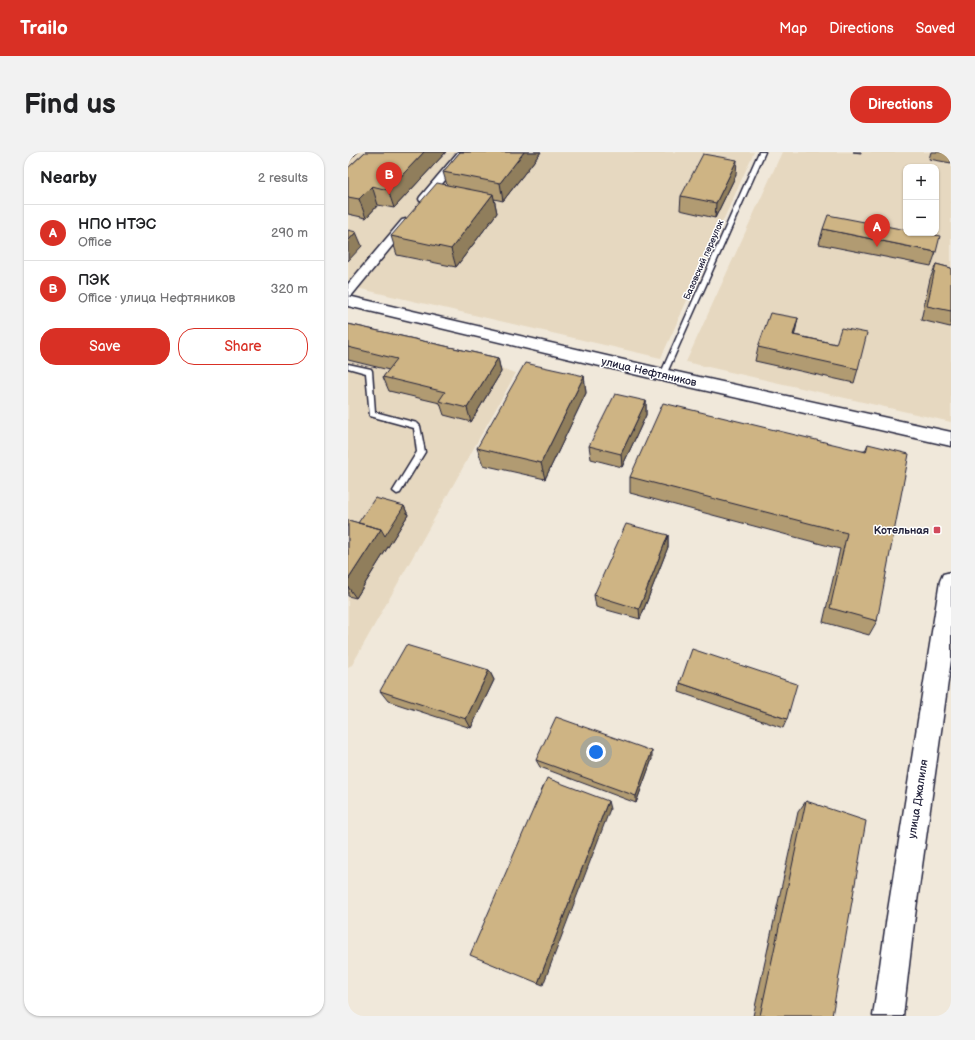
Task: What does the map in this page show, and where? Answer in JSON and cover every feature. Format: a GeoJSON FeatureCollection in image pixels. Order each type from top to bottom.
{"type":"FeatureCollection","features":[{"type":"Feature","properties":{"kind":"main road","name":"улица Нефтяников"},"geometry":{"type":"LineString","coordinates":[[348,301],[663,375],[951,440]]}},
{"type":"Feature","properties":{"kind":"main road","name":"улица Джалиля"},"geometry":{"type":"LineString","coordinates":[[888,1016],[901,915],[951,581]]}},
{"type":"Feature","properties":{"kind":"street"},"geometry":{"type":"LineString","coordinates":[[348,292],[464,152]]}},
{"type":"Feature","properties":{"kind":"lane","name":"Базовский переулок"},"geometry":{"type":"LineString","coordinates":[[663,375],[762,152]]}},
{"type":"Feature","properties":{"kind":"lane"},"geometry":{"type":"LineString","coordinates":[[348,366],[369,371],[372,414],[417,426],[422,452],[397,491]]}},
{"type":"Feature","properties":{"kind":"shaded area"},"geometry":{"type":"Polygon","coordinates":[[[348,152],[754,152],[661,358],[348,286],[348,152]]]}},
{"type":"Feature","properties":{"kind":"shaded area"},"geometry":{"type":"Polygon","coordinates":[[[782,152],[951,152],[951,422],[686,362],[782,152]]]}},
{"type":"Feature","properties":{"kind":"shaded area"},"geometry":{"type":"Polygon","coordinates":[[[348,327],[516,373],[352,665],[348,667],[348,327]]]}},
{"type":"Feature","properties":{"kind":"building"},"geometry":{"type":"Polygon","coordinates":[[[365,152],[424,152],[388,190],[372,186],[359,199],[348,197],[348,168],[365,152]]]}},
{"type":"Feature","properties":{"kind":"building"},"geometry":{"type":"Polygon","coordinates":[[[460,152],[524,152],[500,183],[443,172],[460,152]]]}},
{"type":"Feature","properties":{"kind":"building"},"geometry":{"type":"Polygon","coordinates":[[[703,154],[737,160],[716,203],[681,196],[703,154]]]}},
{"type":"Feature","properties":{"kind":"building"},"geometry":{"type":"Polygon","coordinates":[[[437,183],[493,194],[451,249],[391,236],[437,183]]]}},
{"type":"Feature","properties":{"kind":"building"},"geometry":{"type":"Polygon","coordinates":[[[828,215],[903,229],[903,236],[940,236],[936,252],[823,229],[828,215]]]}},
{"type":"Feature","properties":{"kind":"building"},"geometry":{"type":"Polygon","coordinates":[[[348,230],[356,232],[348,241],[348,230]]]}},
{"type":"Feature","properties":{"kind":"building"},"geometry":{"type":"Polygon","coordinates":[[[936,264],[951,268],[951,311],[927,306],[936,264]]]}},
{"type":"Feature","properties":{"kind":"building"},"geometry":{"type":"Polygon","coordinates":[[[770,313],[798,318],[793,335],[836,344],[841,328],[867,333],[858,369],[758,347],[770,313]]]}},
{"type":"Feature","properties":{"kind":"building"},"geometry":{"type":"Polygon","coordinates":[[[348,324],[498,358],[467,408],[439,401],[445,392],[383,377],[397,359],[348,347],[348,324]]]}},
{"type":"Feature","properties":{"kind":"building"},"geometry":{"type":"Polygon","coordinates":[[[525,363],[584,376],[541,463],[477,448],[525,363]]]}},
{"type":"Feature","properties":{"kind":"building"},"geometry":{"type":"Polygon","coordinates":[[[615,394],[646,401],[621,454],[589,446],[615,394]]]}},
{"type":"Feature","properties":{"kind":"building"},"geometry":{"type":"Polygon","coordinates":[[[663,403],[866,452],[868,444],[909,454],[877,621],[830,608],[847,533],[630,477],[663,403]]]}},
{"type":"Feature","properties":{"kind":"building"},"geometry":{"type":"Polygon","coordinates":[[[375,498],[404,506],[385,536],[381,529],[358,523],[375,498]]]}},
{"type":"Feature","properties":{"kind":"building"},"geometry":{"type":"Polygon","coordinates":[[[348,520],[381,529],[348,580],[348,520]]]}},
{"type":"Feature","properties":{"kind":"building"},"geometry":{"type":"Polygon","coordinates":[[[626,524],[668,535],[639,609],[594,595],[626,524]]]}},
{"type":"Feature","properties":{"kind":"building"},"geometry":{"type":"Polygon","coordinates":[[[406,645],[489,670],[466,719],[380,691],[406,645]]]}},
{"type":"Feature","properties":{"kind":"building"},"geometry":{"type":"Polygon","coordinates":[[[692,649],[797,684],[787,719],[680,683],[692,649]]]}},
{"type":"Feature","properties":{"kind":"building"},"geometry":{"type":"Polygon","coordinates":[[[556,717],[652,751],[636,796],[536,760],[556,717]]]}},
{"type":"Feature","properties":{"kind":"building"},"geometry":{"type":"Polygon","coordinates":[[[547,778],[608,801],[538,983],[470,955],[547,778]]]}},
{"type":"Feature","properties":{"kind":"building"},"geometry":{"type":"Polygon","coordinates":[[[806,801],[866,821],[832,1016],[760,1016],[806,801]]]}},
{"type":"Feature","properties":{"kind":"place","name":"ПЭК"},"geometry":{"type":"Point","coordinates":[389,195]}},
{"type":"Feature","properties":{"kind":"place","name":"НПО НТЭС"},"geometry":{"type":"Point","coordinates":[877,247]}},
{"type":"Feature","properties":{"kind":"place","name":"Котельная"},"geometry":{"type":"Point","coordinates":[937,530]}}]}
